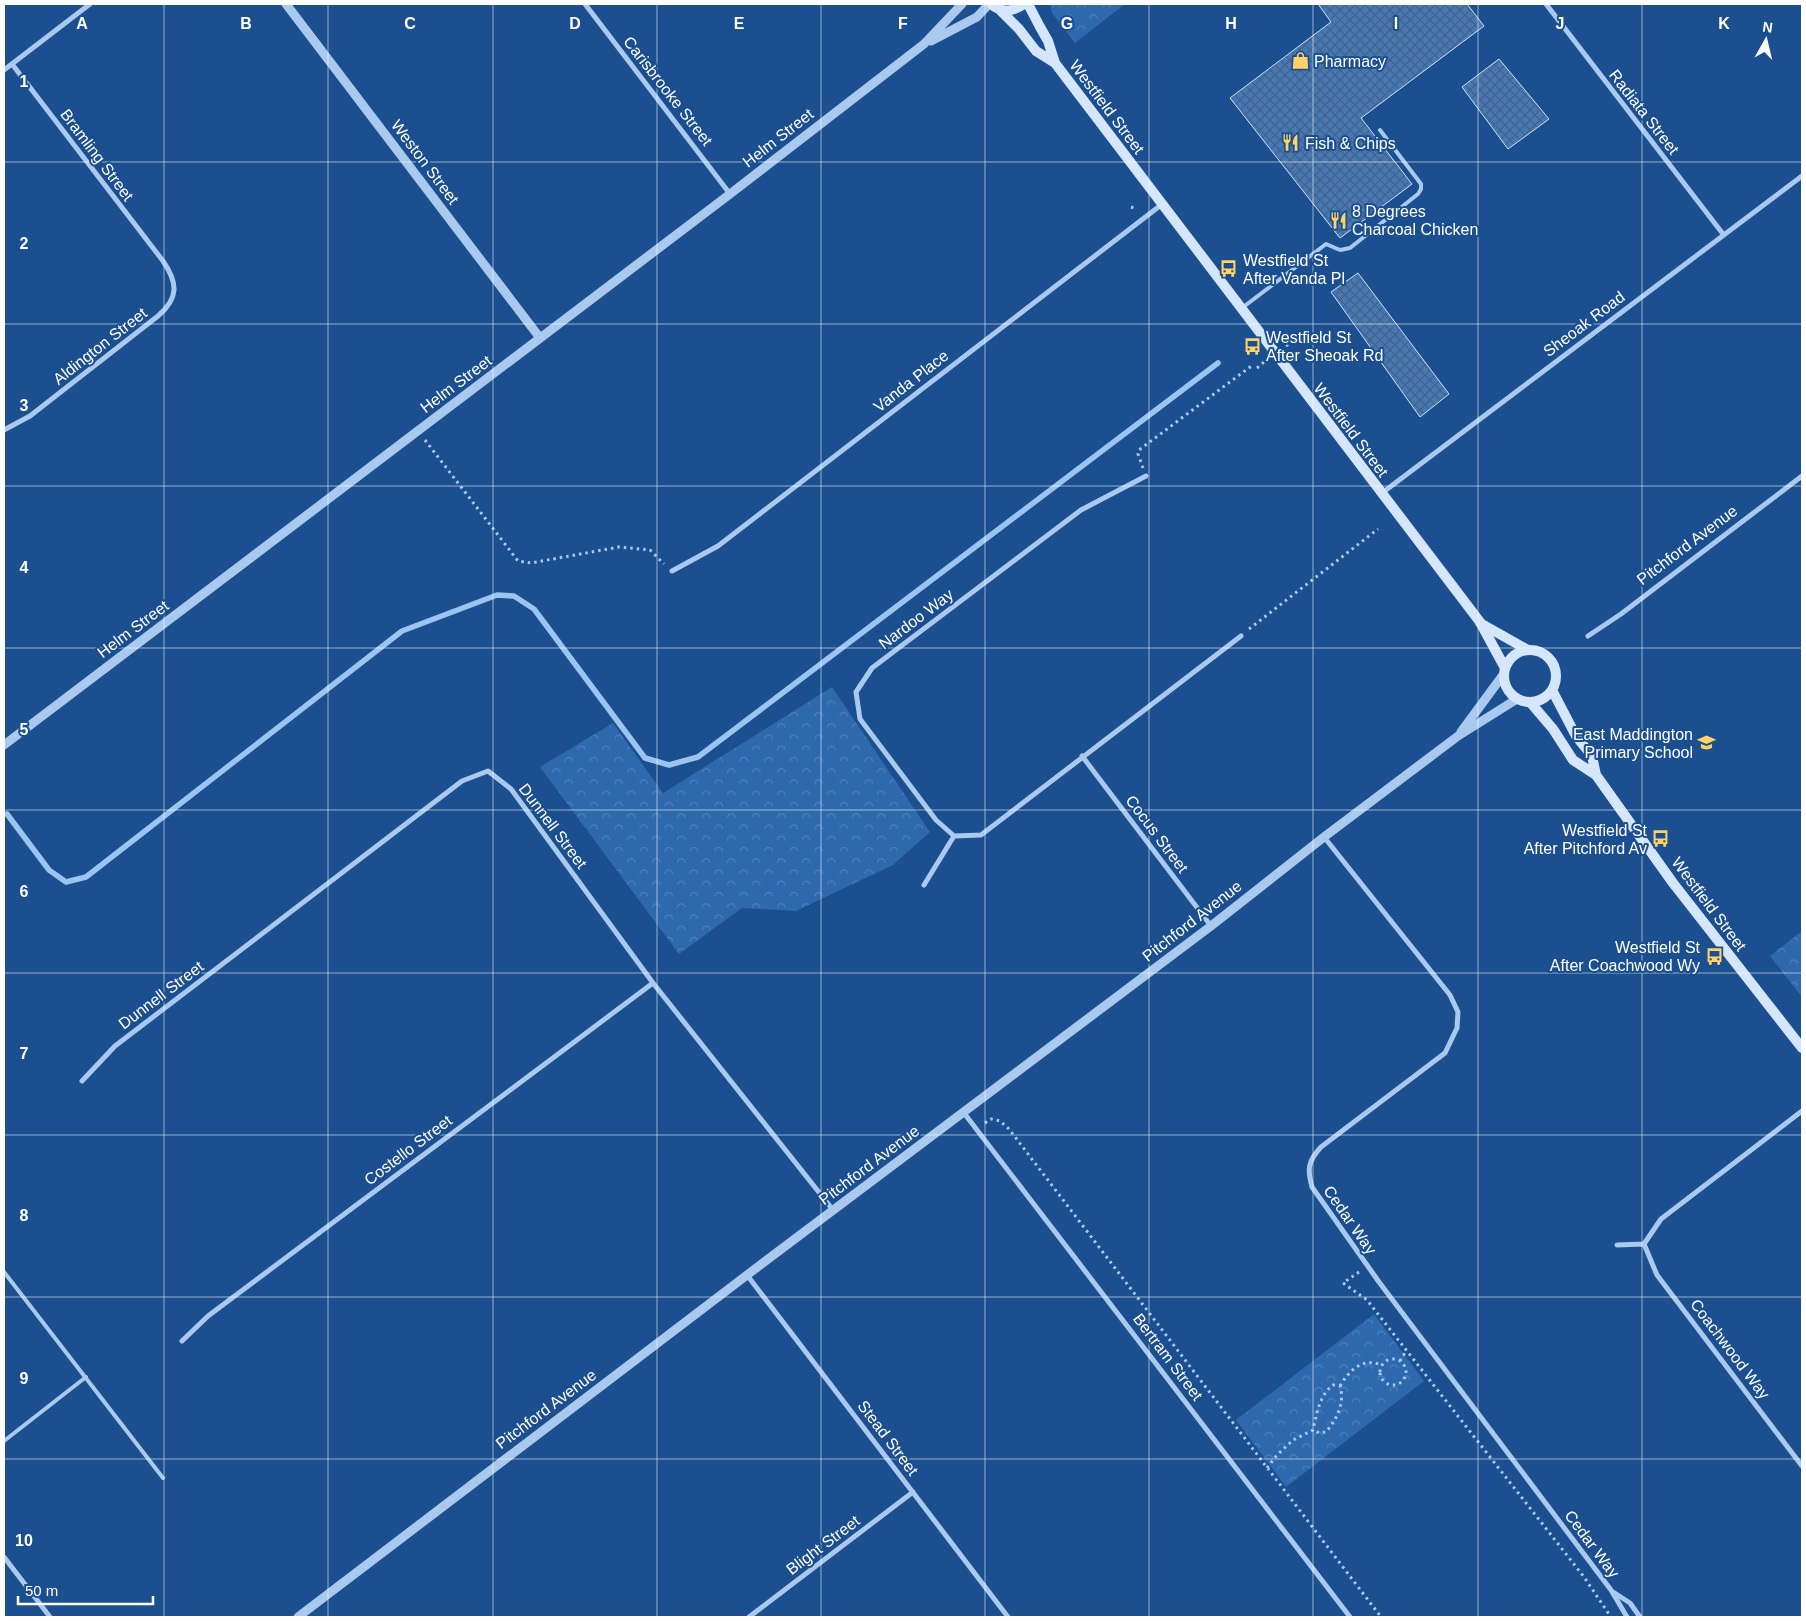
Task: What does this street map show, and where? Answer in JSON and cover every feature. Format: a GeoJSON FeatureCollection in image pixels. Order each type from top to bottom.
{"type":"FeatureCollection","features":[{"type":"Feature","properties":{"kind":"main road","name":"Westfield Street"},"geometry":{"type":"LineString","coordinates":[[990,4],[1000,10],[1019,29],[1036,51],[1055,63]]}},
{"type":"Feature","properties":{"kind":"main road"},"geometry":{"type":"LineString","coordinates":[[1000,10],[1015,9],[1024,4]]}},
{"type":"Feature","properties":{"kind":"main road","name":"Westfield Street"},"geometry":{"type":"LineString","coordinates":[[1028,4],[1048,40],[1055,63],[1480,622],[1504,672]]}},
{"type":"Feature","properties":{"kind":"main road","name":"Westfield Street"},"geometry":{"type":"LineString","coordinates":[[1480,622],[1528,650]]}},
{"type":"Feature","properties":{"kind":"main road"},"geometry":{"type":"LineString","coordinates":[[1528,650],[1536,651],[1550,659],[1556,675],[1555,683],[1546,697],[1530,702],[1517,699],[1507,689],[1504,672],[1513,655],[1528,650]]}},
{"type":"Feature","properties":{"kind":"main road","name":"Westfield Street"},"geometry":{"type":"LineString","coordinates":[[1552,690],[1576,736],[1592,756],[1596,776]]}},
{"type":"Feature","properties":{"kind":"main road","name":"Westfield Street"},"geometry":{"type":"LineString","coordinates":[[1530,702],[1553,729],[1573,760],[1596,776],[1673,883],[1802,1048]]}},
{"type":"Feature","properties":{"kind":"street"},"geometry":{"type":"LineString","coordinates":[[4,70],[90,4]]}},
{"type":"Feature","properties":{"kind":"street","name":"Weston Street"},"geometry":{"type":"LineString","coordinates":[[286,4],[540,338]]}},
{"type":"Feature","properties":{"kind":"street","name":"Carisbrooke Street"},"geometry":{"type":"LineString","coordinates":[[585,4],[730,194]]}},
{"type":"Feature","properties":{"kind":"street","name":"Helm Street"},"geometry":{"type":"LineString","coordinates":[[4,745],[730,194],[924,44],[962,4]]}},
{"type":"Feature","properties":{"kind":"street","name":"Helm Street"},"geometry":{"type":"LineString","coordinates":[[924,44],[977,16],[990,4]]}},
{"type":"Feature","properties":{"kind":"street","name":"Radiata Street"},"geometry":{"type":"LineString","coordinates":[[1546,4],[1723,234]]}},
{"type":"Feature","properties":{"kind":"street","name":"Bramling Street"},"geometry":{"type":"LineString","coordinates":[[12,64],[163,261]]}},
{"type":"Feature","properties":{"kind":"street","name":"Sheoak Road"},"geometry":{"type":"LineString","coordinates":[[1381,494],[1802,176]]}},
{"type":"Feature","properties":{"kind":"street","name":"Vanda Place"},"geometry":{"type":"LineString","coordinates":[[672,571],[718,546],[1162,205]]}},
{"type":"Feature","properties":{"kind":"street","name":"Aldington Street"},"geometry":{"type":"LineString","coordinates":[[4,430],[30,416],[166,310],[171,304],[174,281],[163,261]]}},
{"type":"Feature","properties":{"kind":"street","name":"Nardoo Way"},"geometry":{"type":"LineString","coordinates":[[954,836],[936,820],[860,719],[856,692],[872,668],[1081,510],[1146,476]]}},
{"type":"Feature","properties":{"kind":"street","name":"Pitchford Avenue"},"geometry":{"type":"LineString","coordinates":[[1588,636],[1622,614],[1802,476]]}},
{"type":"Feature","properties":{"kind":"street"},"geometry":{"type":"LineString","coordinates":[[924,885],[954,836],[981,835],[1241,636]]}},
{"type":"Feature","properties":{"kind":"street","name":"Pitchford Avenue"},"geometry":{"type":"LineString","coordinates":[[1458,736],[1504,672]]}},
{"type":"Feature","properties":{"kind":"street","name":"Pitchford Avenue"},"geometry":{"type":"LineString","coordinates":[[298,1617],[833,1210],[1211,926],[1324,837],[1458,736],[1517,699]]}},
{"type":"Feature","properties":{"kind":"street","name":"Cocus Street"},"geometry":{"type":"LineString","coordinates":[[1082,756],[1211,926]]}},
{"type":"Feature","properties":{"kind":"street","name":"Dunnell Street"},"geometry":{"type":"LineString","coordinates":[[82,1081],[116,1046],[391,835],[462,781],[488,771],[511,788],[653,983],[833,1210]]}},
{"type":"Feature","properties":{"kind":"street","name":"Cedar Way"},"geometry":{"type":"LineString","coordinates":[[1324,837],[1450,996],[1458,1012],[1457,1028],[1445,1053],[1321,1147],[1312,1157],[1308,1173],[1312,1187],[1368,1266],[1610,1590],[1627,1617]]}},
{"type":"Feature","properties":{"kind":"street","name":"Costello Street"},"geometry":{"type":"LineString","coordinates":[[182,1341],[208,1316],[653,983]]}},
{"type":"Feature","properties":{"kind":"street"},"geometry":{"type":"LineString","coordinates":[[1618,1245],[1644,1244],[1661,1219],[1802,1111]]}},
{"type":"Feature","properties":{"kind":"street","name":"Bertram Street"},"geometry":{"type":"LineString","coordinates":[[964,1113],[1350,1617]]}},
{"type":"Feature","properties":{"kind":"street","name":"Coachwood Way"},"geometry":{"type":"LineString","coordinates":[[1644,1244],[1658,1275],[1802,1466]]}},
{"type":"Feature","properties":{"kind":"street","name":"Stead Street"},"geometry":{"type":"LineString","coordinates":[[748,1275],[1008,1617]]}},
{"type":"Feature","properties":{"kind":"street","name":"Blight Street"},"geometry":{"type":"LineString","coordinates":[[748,1617],[913,1492]]}},
{"type":"Feature","properties":{"kind":"street"},"geometry":{"type":"LineString","coordinates":[[4,1556],[50,1617]]}},
{"type":"Feature","properties":{"kind":"street","name":"Cedar Way"},"geometry":{"type":"LineString","coordinates":[[1610,1590],[1630,1603],[1640,1617]]}},
{"type":"Feature","properties":{"kind":"lane"},"geometry":{"type":"LineString","coordinates":[[1241,309],[1326,244],[1340,250],[1350,248],[1418,194],[1421,184],[1380,130]]}},
{"type":"Feature","properties":{"kind":"lane"},"geometry":{"type":"LineString","coordinates":[[4,1272],[163,1478]]}},
{"type":"Feature","properties":{"kind":"lane"},"geometry":{"type":"LineString","coordinates":[[4,1441],[86,1377]]}},
{"type":"Feature","properties":{"kind":"path"},"geometry":{"type":"LineString","coordinates":[[1286,346],[1293,341]]}},
{"type":"Feature","properties":{"kind":"path"},"geometry":{"type":"LineString","coordinates":[[1257,368],[1264,362]]}},
{"type":"Feature","properties":{"kind":"path"},"geometry":{"type":"LineString","coordinates":[[1138,454],[1139,450],[1254,364]]}},
{"type":"Feature","properties":{"kind":"path"},"geometry":{"type":"LineString","coordinates":[[418,431],[518,560],[531,563],[619,547],[650,550],[672,571]]}},
{"type":"Feature","properties":{"kind":"path"},"geometry":{"type":"LineString","coordinates":[[1241,636],[1378,529]]}},
{"type":"Feature","properties":{"kind":"path"},"geometry":{"type":"LineString","coordinates":[[977,1130],[991,1120],[1000,1121],[1009,1129],[1381,1617]]}},
{"type":"Feature","properties":{"kind":"path"},"geometry":{"type":"LineString","coordinates":[[1368,1266],[1343,1283],[1367,1300],[1584,1577],[1612,1617]]}},
{"type":"Feature","properties":{"kind":"path"},"geometry":{"type":"LineString","coordinates":[[1400,1361],[1406,1351]]}},
{"type":"Feature","properties":{"kind":"path"},"geometry":{"type":"LineString","coordinates":[[1392,1358],[1400,1361],[1405,1366],[1406,1376],[1397,1385],[1392,1386],[1384,1382],[1379,1375],[1381,1365],[1392,1358]]}},
{"type":"Feature","properties":{"kind":"path"},"geometry":{"type":"LineString","coordinates":[[1340,1386],[1354,1368],[1364,1364],[1381,1365]]}},
{"type":"Feature","properties":{"kind":"path"},"geometry":{"type":"LineString","coordinates":[[1267,1468],[1277,1455],[1293,1440],[1313,1430],[1319,1406],[1326,1392],[1333,1385],[1340,1386]]}},
{"type":"Feature","properties":{"kind":"path"},"geometry":{"type":"LineString","coordinates":[[1313,1430],[1320,1433],[1326,1432],[1337,1417],[1343,1395],[1340,1386]]}},
{"type":"Feature","properties":{"kind":"green space"},"geometry":{"type":"Polygon","coordinates":[[[1050,4],[1125,4],[1075,43],[1052,13],[1050,4]]]}},
{"type":"Feature","properties":{"kind":"green space"},"geometry":{"type":"Polygon","coordinates":[[[832,687],[930,832],[893,865],[796,911],[742,908],[679,954],[540,767],[613,723],[663,793],[832,687]]]}},
{"type":"Feature","properties":{"kind":"green space"},"geometry":{"type":"Polygon","coordinates":[[[1802,931],[1802,997],[1770,956],[1802,931]]]}},
{"type":"Feature","properties":{"kind":"green space"},"geometry":{"type":"Polygon","coordinates":[[[1374,1314],[1424,1381],[1286,1487],[1236,1420],[1374,1314]]]}},
{"type":"Feature","properties":{"kind":"building"},"geometry":{"type":"Polygon","coordinates":[[[1318,4],[1467,4],[1484,26],[1361,118],[1412,184],[1340,238],[1230,98],[1331,22],[1318,4]]]}},
{"type":"Feature","properties":{"kind":"building"},"geometry":{"type":"Polygon","coordinates":[[[1499,59],[1549,119],[1508,149],[1462,87],[1499,59]]]}},
{"type":"Feature","properties":{"kind":"building"},"geometry":{"type":"Polygon","coordinates":[[[1358,273],[1449,394],[1420,417],[1331,292],[1358,273]]]}},
{"type":"Feature","properties":{"kind":"waterway"},"geometry":{"type":"LineString","coordinates":[[7,814],[49,870],[66,882],[86,877],[402,631],[497,595],[514,596],[534,609],[645,758],[669,765],[698,757],[1218,363]]}},
{"type":"Feature","properties":{"kind":"place","name":"Pharmacy"},"geometry":{"type":"Point","coordinates":[1300,61]}},
{"type":"Feature","properties":{"kind":"place","name":"Fish & Chips"},"geometry":{"type":"Point","coordinates":[1291,143]}},
{"type":"Feature","properties":{"kind":"place","name":"8 Degrees Charcoal Chicken"},"geometry":{"type":"Point","coordinates":[1338,220]}},
{"type":"Feature","properties":{"kind":"place","name":"Westfield St After Vanda Pl"},"geometry":{"type":"Point","coordinates":[1229,269]}},
{"type":"Feature","properties":{"kind":"place","name":"Westfield St After Sheoak Rd"},"geometry":{"type":"Point","coordinates":[1252,346]}},
{"type":"Feature","properties":{"kind":"place","name":"East Maddington Primary School"},"geometry":{"type":"Point","coordinates":[1707,743]}},
{"type":"Feature","properties":{"kind":"place","name":"Westfield St After Pitchford Av"},"geometry":{"type":"Point","coordinates":[1661,839]}},
{"type":"Feature","properties":{"kind":"place","name":"Westfield St After Coachwood Wy"},"geometry":{"type":"Point","coordinates":[1714,956]}}]}
